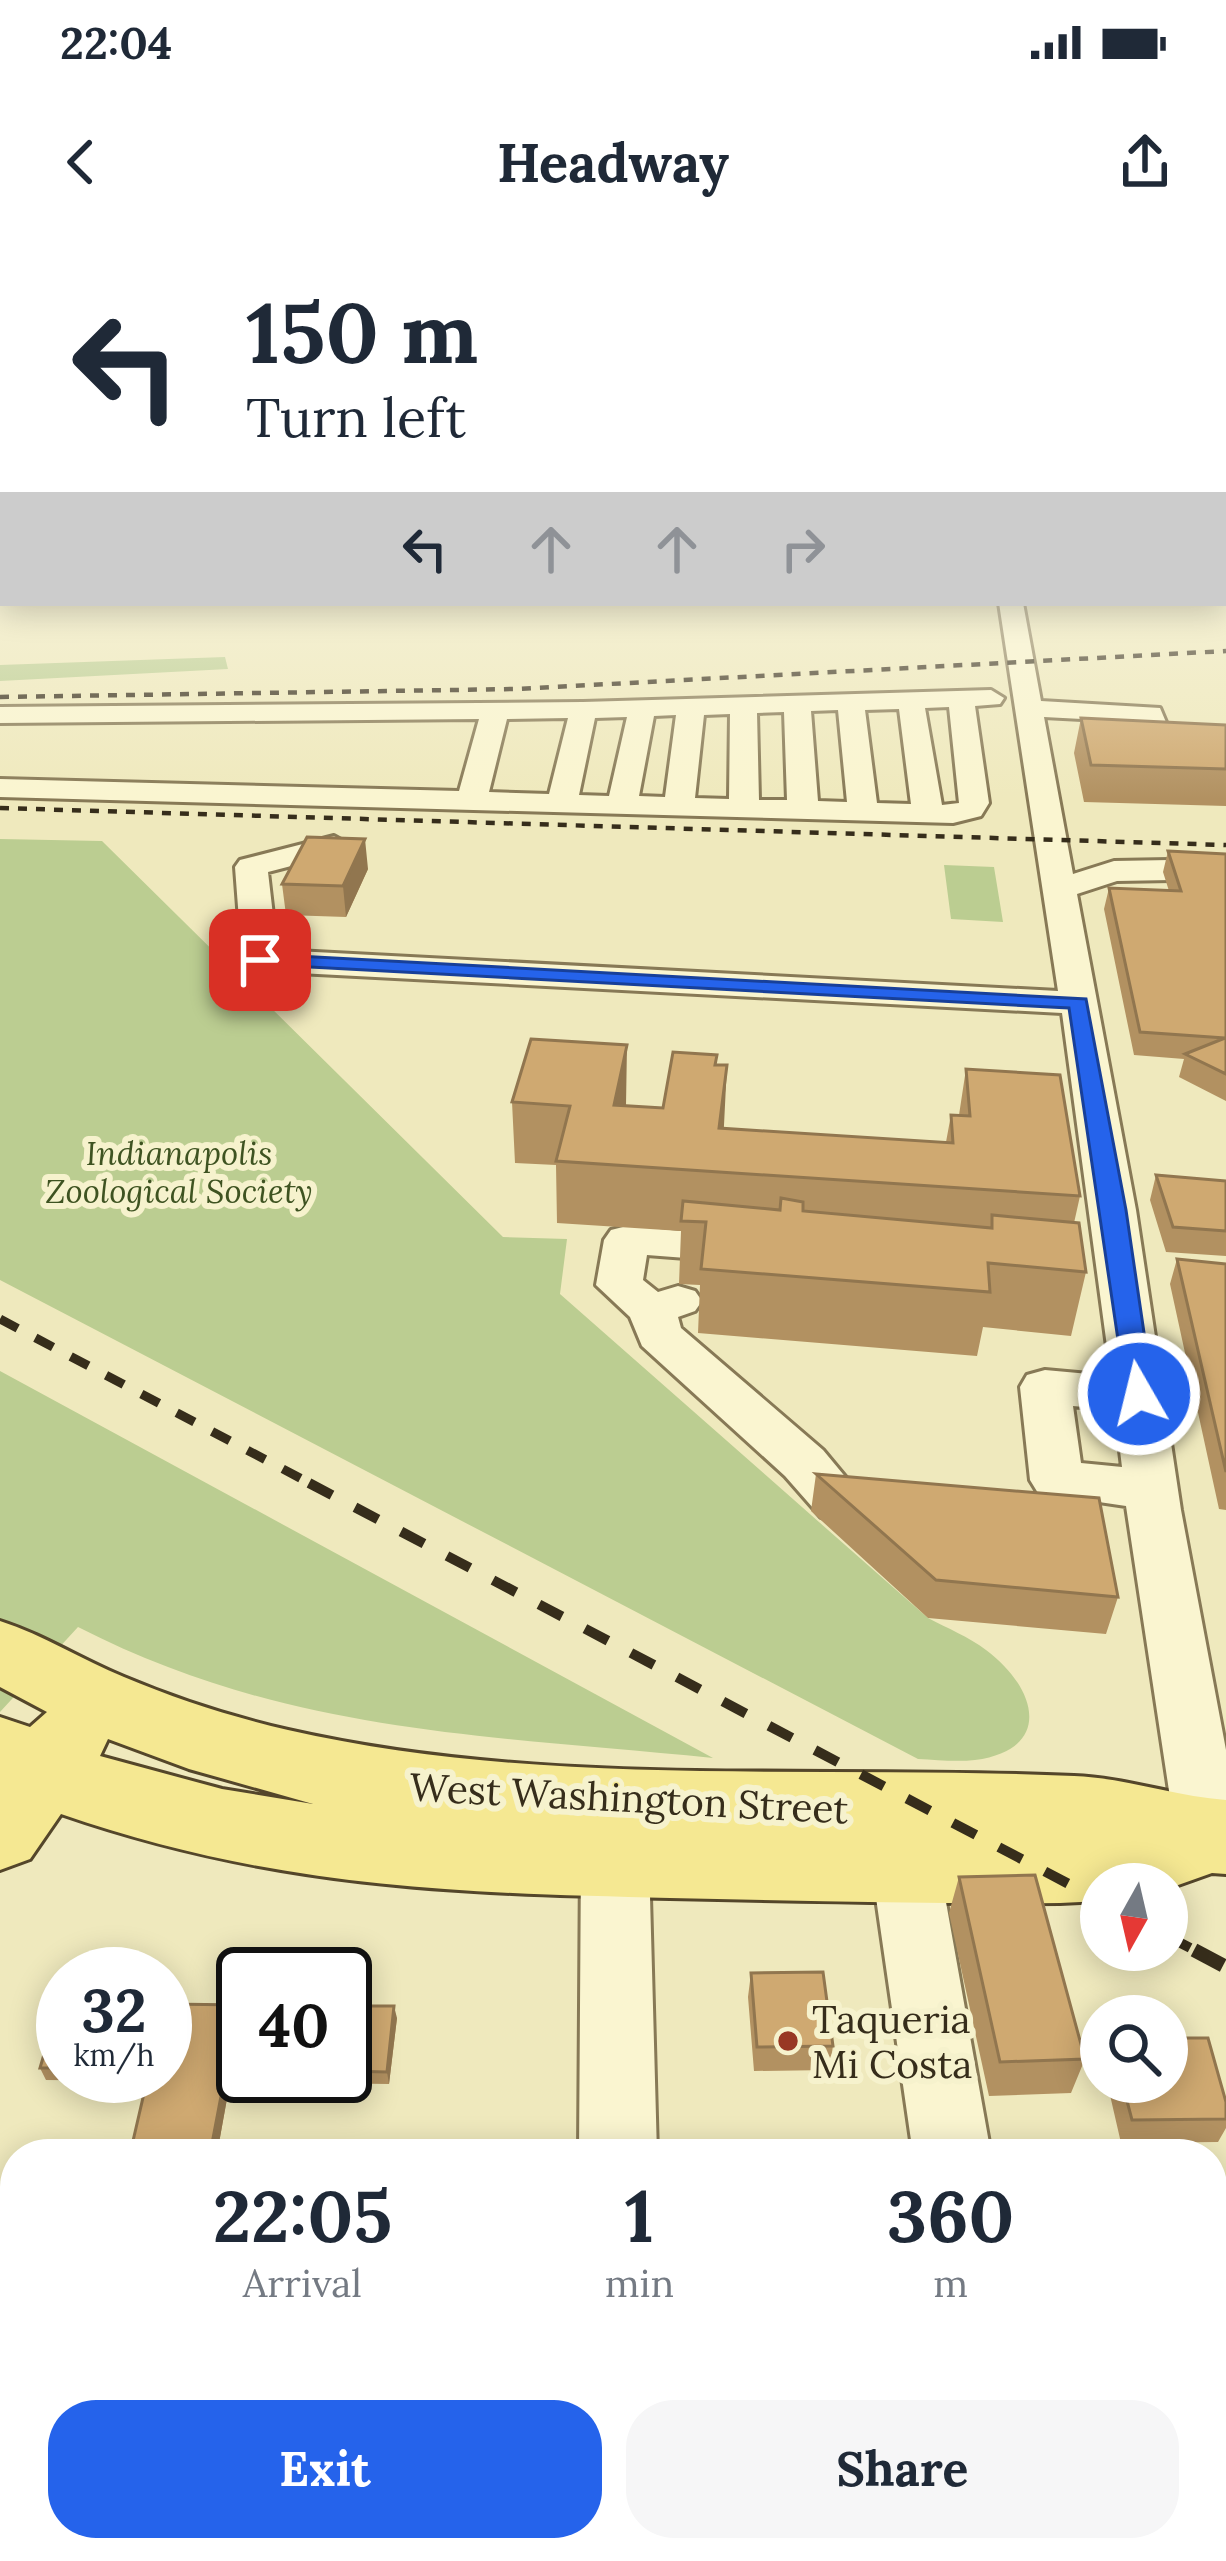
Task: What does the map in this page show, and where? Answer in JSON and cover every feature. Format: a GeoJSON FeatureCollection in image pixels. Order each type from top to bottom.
{"type":"FeatureCollection","features":[{"type":"Feature","properties":{"kind":"main road","name":"West Washington Street"},"geometry":{"type":"LineString","coordinates":[[0,1652],[94,1701],[252,1757],[414,1789],[594,1804],[1113,1814],[1162,1821],[1217,1837]]}},
{"type":"Feature","properties":{"kind":"main road"},"geometry":{"type":"LineString","coordinates":[[14,1785],[94,1701]]}},
{"type":"Feature","properties":{"kind":"main road","name":"West Washington Street"},"geometry":{"type":"LineString","coordinates":[[14,1785],[349,1848],[441,1856],[905,1863],[1125,1861],[1174,1852],[1217,1837]]}},
{"type":"Feature","properties":{"kind":"street"},"geometry":{"type":"LineString","coordinates":[[1012,606],[1076,986],[1105,1274],[1139,1394],[1152,1489],[1217,1837]]}},
{"type":"Feature","properties":{"kind":"street"},"geometry":{"type":"LineString","coordinates":[[7,789],[68,790],[140,772],[189,783],[246,784],[297,796],[360,787],[418,788],[472,800],[543,794],[622,805],[952,814],[970,810],[974,803],[961,699]]}},
{"type":"Feature","properties":{"kind":"street"},"geometry":{"type":"LineString","coordinates":[[6,722],[71,715],[177,714],[224,723],[278,723],[336,712],[383,722],[438,722],[495,711],[546,722],[583,710],[961,699],[1150,714],[1162,746],[1035,745]]}},
{"type":"Feature","properties":{"kind":"street"},"geometry":{"type":"LineString","coordinates":[[911,701],[928,813]]}},
{"type":"Feature","properties":{"kind":"street"},"geometry":{"type":"LineString","coordinates":[[850,702],[863,811]]}},
{"type":"Feature","properties":{"kind":"street"},"geometry":{"type":"LineString","coordinates":[[797,704],[803,810]]}},
{"type":"Feature","properties":{"kind":"street"},"geometry":{"type":"LineString","coordinates":[[742,705],[744,808]]}},
{"type":"Feature","properties":{"kind":"street"},"geometry":{"type":"LineString","coordinates":[[679,806],[691,706]]}},
{"type":"Feature","properties":{"kind":"street"},"geometry":{"type":"LineString","coordinates":[[622,805],[642,708]]}},
{"type":"Feature","properties":{"kind":"street"},"geometry":{"type":"LineString","coordinates":[[543,794],[583,710]]}},
{"type":"Feature","properties":{"kind":"street"},"geometry":{"type":"LineString","coordinates":[[472,800],[495,711]]}},
{"type":"Feature","properties":{"kind":"street"},"geometry":{"type":"LineString","coordinates":[[297,796],[336,712]]}},
{"type":"Feature","properties":{"kind":"street"},"geometry":{"type":"LineString","coordinates":[[68,790],[123,714]]}},
{"type":"Feature","properties":{"kind":"street"},"geometry":{"type":"LineString","coordinates":[[140,772],[177,714]]}},
{"type":"Feature","properties":{"kind":"street"},"geometry":{"type":"LineString","coordinates":[[7,789],[71,715]]}},
{"type":"Feature","properties":{"kind":"street"},"geometry":{"type":"LineString","coordinates":[[334,845],[251,867],[260,960],[1076,986]]}},
{"type":"Feature","properties":{"kind":"street"},"geometry":{"type":"LineString","coordinates":[[1059,889],[1114,871],[1226,868]]}},
{"type":"Feature","properties":{"kind":"street"},"geometry":{"type":"LineString","coordinates":[[896,960],[1076,986]]}},
{"type":"Feature","properties":{"kind":"street"},"geometry":{"type":"LineString","coordinates":[[790,1252],[627,1240],[619,1286],[665,1306],[659,1335],[826,1457],[840,1503]]}},
{"type":"Feature","properties":{"kind":"street"},"geometry":{"type":"LineString","coordinates":[[1139,1394],[1045,1387],[1057,1480],[1152,1489]]}},
{"type":"Feature","properties":{"kind":"street"},"geometry":{"type":"LineString","coordinates":[[615,1859],[617,2139]]}},
{"type":"Feature","properties":{"kind":"street"},"geometry":{"type":"LineString","coordinates":[[905,1863],[950,2139]]}},
{"type":"Feature","properties":{"kind":"green space"},"geometry":{"type":"Polygon","coordinates":[[[225,657],[228,669],[0,681],[0,665],[225,657]]]}},
{"type":"Feature","properties":{"kind":"green space","name":"Indianapolis Zoological Society"},"geometry":{"type":"Polygon","coordinates":[[[0,839],[102,841],[503,1237],[567,1239],[560,1294],[928,1618],[972,1641],[1003,1665],[1026,1698],[1027,1730],[1017,1743],[1000,1754],[975,1760],[918,1759],[0,1280],[0,839]]]}},
{"type":"Feature","properties":{"kind":"green space"},"geometry":{"type":"Polygon","coordinates":[[[944,865],[994,867],[1003,922],[951,919],[944,865]]]}},
{"type":"Feature","properties":{"kind":"green space"},"geometry":{"type":"Polygon","coordinates":[[[0,1371],[713,1758],[467,1735],[311,1709],[156,1662],[78,1627],[0,1712],[0,1371]]]}},
{"type":"Feature","properties":{"kind":"building"},"geometry":{"type":"Polygon","coordinates":[[[1081,718],[1226,725],[1226,769],[1091,765],[1081,718]]]}},
{"type":"Feature","properties":{"kind":"building"},"geometry":{"type":"Polygon","coordinates":[[[307,837],[365,839],[343,886],[282,884],[307,837]]]}},
{"type":"Feature","properties":{"kind":"building"},"geometry":{"type":"Polygon","coordinates":[[[1168,851],[1226,854],[1226,1074],[1185,1054],[1225,1038],[1140,1032],[1109,888],[1181,891],[1168,851]]]}},
{"type":"Feature","properties":{"kind":"building"},"geometry":{"type":"Polygon","coordinates":[[[531,1039],[627,1045],[614,1105],[663,1108],[673,1052],[717,1055],[715,1065],[727,1065],[719,1128],[953,1143],[951,1115],[970,1116],[966,1069],[1060,1075],[1080,1196],[556,1161],[570,1106],[512,1102],[531,1039]]]}},
{"type":"Feature","properties":{"kind":"building"},"geometry":{"type":"Polygon","coordinates":[[[1156,1175],[1226,1181],[1226,1231],[1173,1227],[1156,1175]]]}},
{"type":"Feature","properties":{"kind":"building"},"geometry":{"type":"Polygon","coordinates":[[[781,1198],[803,1202],[803,1211],[992,1228],[992,1215],[1079,1223],[1086,1272],[988,1263],[990,1292],[701,1269],[706,1222],[681,1221],[683,1201],[780,1210],[781,1198]]]}},
{"type":"Feature","properties":{"kind":"building"},"geometry":{"type":"Polygon","coordinates":[[[1177,1259],[1226,1264],[1226,1472],[1177,1259]]]}},
{"type":"Feature","properties":{"kind":"building"},"geometry":{"type":"Polygon","coordinates":[[[816,1474],[1099,1498],[1118,1597],[936,1580],[816,1474]]]}},
{"type":"Feature","properties":{"kind":"building"},"geometry":{"type":"Polygon","coordinates":[[[1035,1875],[1080,2041],[1080,2059],[1000,2062],[959,1877],[1035,1875]]]}},
{"type":"Feature","properties":{"kind":"building","name":"Taqueria Mi Costa"},"geometry":{"type":"Polygon","coordinates":[[[823,1972],[833,2046],[757,2047],[751,1973],[823,1972]]]}},
{"type":"Feature","properties":{"kind":"building"},"geometry":{"type":"Polygon","coordinates":[[[192,2004],[216,2005],[216,2103],[220,2103],[213,2139],[133,2139],[142,2103],[192,2103],[192,2004]]]}},
{"type":"Feature","properties":{"kind":"building"},"geometry":{"type":"Polygon","coordinates":[[[372,2006],[394,2006],[387,2072],[372,2072],[372,2006]]]}},
{"type":"Feature","properties":{"kind":"building"},"geometry":{"type":"Polygon","coordinates":[[[1188,2038],[1208,2038],[1226,2102],[1226,2119],[1132,2120],[1128,2103],[1188,2103],[1188,2038]]]}},
{"type":"Feature","properties":{"kind":"railway"},"geometry":{"type":"LineString","coordinates":[[0,697],[516,689],[1226,651]]}},
{"type":"Feature","properties":{"kind":"railway"},"geometry":{"type":"LineString","coordinates":[[0,808],[1226,845]]}},
{"type":"Feature","properties":{"kind":"railway"},"geometry":{"type":"LineString","coordinates":[[0,1319],[315,1486]]}},
{"type":"Feature","properties":{"kind":"railway"},"geometry":{"type":"LineString","coordinates":[[309,1483],[1080,1890]]}},
{"type":"Feature","properties":{"kind":"railway"},"geometry":{"type":"LineString","coordinates":[[1188,1947],[1200,1953]]}},
{"type":"Feature","properties":{"kind":"railway"},"geometry":{"type":"LineString","coordinates":[[1194,1950],[1226,1967]]}},
{"type":"Feature","properties":{"kind":"place","name":"Taqueria Mi Costa"},"geometry":{"type":"Point","coordinates":[788,2041]}},
{"type":"Feature","properties":{"kind":"route"},"geometry":{"type":"LineString","coordinates":[[260,960],[1078,1003],[1114,1210],[1139,1394]]}}]}
